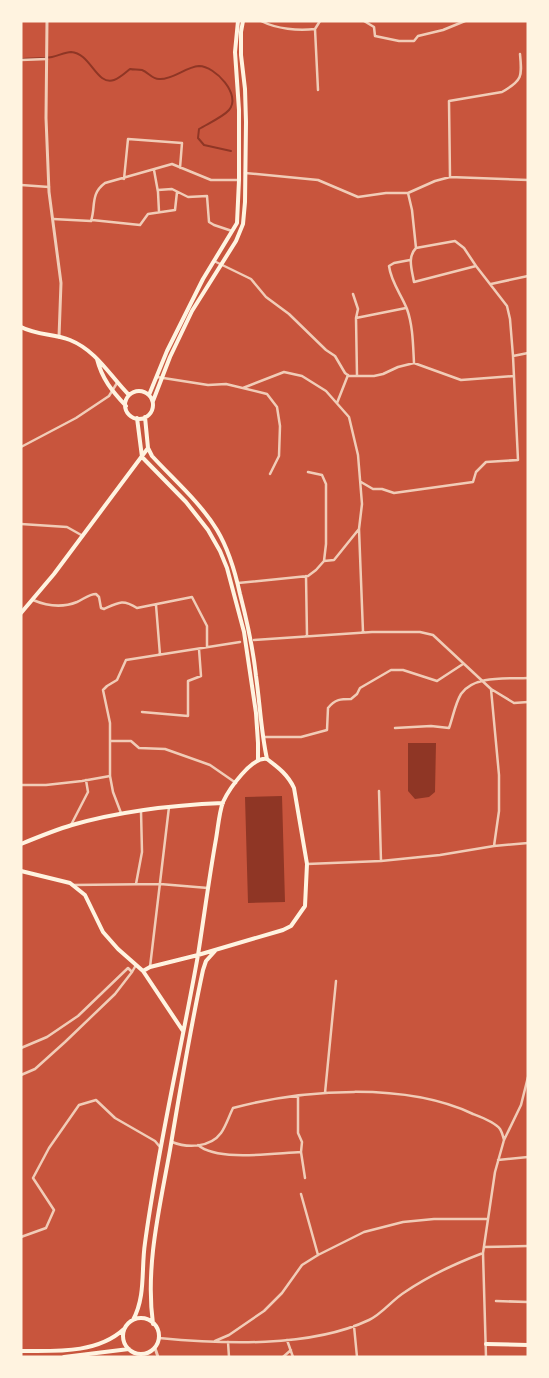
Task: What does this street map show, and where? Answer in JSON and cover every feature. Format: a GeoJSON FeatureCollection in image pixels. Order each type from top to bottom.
{"type":"FeatureCollection","features":[{"type":"Feature","properties":{"kind":"main road"},"geometry":{"type":"LineString","coordinates":[[97,357],[103,379],[126,406],[128,412],[137,418],[144,417],[151,412],[152,400],[171,342],[202,279],[236,223],[239,180],[239,110],[235,52],[238,21]]}},
{"type":"Feature","properties":{"kind":"main road"},"geometry":{"type":"LineString","coordinates":[[149,395],[192,311],[236,240],[243,224],[245,214],[245,89],[241,32],[243,21]]}},
{"type":"Feature","properties":{"kind":"main road"},"geometry":{"type":"LineString","coordinates":[[21,327],[35,333],[60,337],[79,345],[97,357],[129,395]]}},
{"type":"Feature","properties":{"kind":"main road"},"geometry":{"type":"LineString","coordinates":[[126,406],[129,395],[133,392],[141,391],[149,395],[152,400]]}},
{"type":"Feature","properties":{"kind":"main road"},"geometry":{"type":"LineString","coordinates":[[144,417],[148,448],[152,456],[216,528],[229,554],[238,583],[255,667],[267,759]]}},
{"type":"Feature","properties":{"kind":"main road"},"geometry":{"type":"LineString","coordinates":[[137,418],[142,457],[186,502],[208,530],[227,568],[244,632],[256,713],[258,760]]}},
{"type":"Feature","properties":{"kind":"main road"},"geometry":{"type":"LineString","coordinates":[[21,614],[83,536],[148,448]]}},
{"type":"Feature","properties":{"kind":"main road"},"geometry":{"type":"LineString","coordinates":[[21,1351],[62,1351],[108,1341],[116,1337],[133,1320],[140,1304],[144,1244],[198,955],[223,803],[236,783],[258,760],[267,759],[282,770],[294,788],[307,864],[305,906],[291,926],[282,930],[198,955],[150,967],[143,971]]}},
{"type":"Feature","properties":{"kind":"main road"},"geometry":{"type":"LineString","coordinates":[[21,843],[71,825],[121,813],[169,806],[223,803]]}},
{"type":"Feature","properties":{"kind":"main road"},"geometry":{"type":"LineString","coordinates":[[21,871],[61,880],[85,894],[103,932],[110,942],[143,971],[183,1030]]}},
{"type":"Feature","properties":{"kind":"main road"},"geometry":{"type":"LineString","coordinates":[[126,1328],[124,1341],[129,1349],[139,1354],[155,1348],[159,1338],[151,1309],[152,1256],[188,1038],[203,970],[206,961],[215,950]]}},
{"type":"Feature","properties":{"kind":"main road"},"geometry":{"type":"LineString","coordinates":[[133,1320],[140,1318],[154,1324]]}},
{"type":"Feature","properties":{"kind":"main road"},"geometry":{"type":"LineString","coordinates":[[486,1344],[528,1345]]}},
{"type":"Feature","properties":{"kind":"main road"},"geometry":{"type":"LineString","coordinates":[[64,1357],[101,1355],[129,1349]]}},
{"type":"Feature","properties":{"kind":"street"},"geometry":{"type":"LineString","coordinates":[[47,21],[46,118],[49,187],[61,283],[60,337]]}},
{"type":"Feature","properties":{"kind":"street"},"geometry":{"type":"LineString","coordinates":[[261,21],[302,30],[316,29]]}},
{"type":"Feature","properties":{"kind":"street"},"geometry":{"type":"LineString","coordinates":[[318,90],[316,29],[320,21]]}},
{"type":"Feature","properties":{"kind":"street"},"geometry":{"type":"LineString","coordinates":[[364,21],[374,28],[375,36],[399,41],[414,41],[418,36],[465,22]]}},
{"type":"Feature","properties":{"kind":"street"},"geometry":{"type":"LineString","coordinates":[[450,177],[448,101],[502,92],[507,89],[521,77],[520,54]]}},
{"type":"Feature","properties":{"kind":"street"},"geometry":{"type":"LineString","coordinates":[[21,60],[47,59]]}},
{"type":"Feature","properties":{"kind":"street"},"geometry":{"type":"LineString","coordinates":[[124,179],[128,139],[182,143],[180,168]]}},
{"type":"Feature","properties":{"kind":"street"},"geometry":{"type":"LineString","coordinates":[[92,220],[97,189],[105,183],[172,164],[212,180],[239,180]]}},
{"type":"Feature","properties":{"kind":"street"},"geometry":{"type":"LineString","coordinates":[[154,170],[158,190],[159,212]]}},
{"type":"Feature","properties":{"kind":"street"},"geometry":{"type":"LineString","coordinates":[[245,173],[318,180],[358,197],[386,193],[408,193],[435,181],[450,177],[528,180]]}},
{"type":"Feature","properties":{"kind":"street"},"geometry":{"type":"LineString","coordinates":[[21,185],[49,187]]}},
{"type":"Feature","properties":{"kind":"street"},"geometry":{"type":"LineString","coordinates":[[158,190],[172,189],[192,197],[208,196],[208,222],[214,226],[232,231]]}},
{"type":"Feature","properties":{"kind":"street"},"geometry":{"type":"LineString","coordinates":[[53,218],[140,225],[148,214],[175,210],[177,192]]}},
{"type":"Feature","properties":{"kind":"street"},"geometry":{"type":"LineString","coordinates":[[408,193],[412,210],[416,248],[410,260],[415,282],[476,266]]}},
{"type":"Feature","properties":{"kind":"street"},"geometry":{"type":"LineString","coordinates":[[361,482],[373,489],[382,489],[394,493],[473,482],[476,472],[486,462],[518,460],[513,356],[510,319],[506,306],[464,248],[455,241],[416,248]]}},
{"type":"Feature","properties":{"kind":"street"},"geometry":{"type":"LineString","coordinates":[[410,260],[394,263],[389,266],[396,288],[406,308],[413,338],[414,363]]}},
{"type":"Feature","properties":{"kind":"street"},"geometry":{"type":"LineString","coordinates":[[214,261],[251,279],[266,297],[289,314],[335,356],[348,375],[374,376],[414,363],[461,380],[514,376]]}},
{"type":"Feature","properties":{"kind":"street"},"geometry":{"type":"LineString","coordinates":[[491,284],[528,276]]}},
{"type":"Feature","properties":{"kind":"street"},"geometry":{"type":"LineString","coordinates":[[353,294],[358,309],[356,318],[357,376]]}},
{"type":"Feature","properties":{"kind":"street"},"geometry":{"type":"LineString","coordinates":[[356,318],[406,308]]}},
{"type":"Feature","properties":{"kind":"street"},"geometry":{"type":"LineString","coordinates":[[513,356],[528,353]]}},
{"type":"Feature","properties":{"kind":"street"},"geometry":{"type":"LineString","coordinates":[[243,388],[284,372],[302,376],[326,391],[349,417],[358,455],[361,482],[362,504],[359,529],[364,632]]}},
{"type":"Feature","properties":{"kind":"street"},"geometry":{"type":"LineString","coordinates":[[337,403],[348,375]]}},
{"type":"Feature","properties":{"kind":"street"},"geometry":{"type":"LineString","coordinates":[[159,378],[208,385],[226,384],[266,394],[277,407],[280,426],[279,456],[270,474]]}},
{"type":"Feature","properties":{"kind":"street"},"geometry":{"type":"LineString","coordinates":[[21,447],[76,418],[109,396],[117,383]]}},
{"type":"Feature","properties":{"kind":"street"},"geometry":{"type":"LineString","coordinates":[[238,583],[306,576],[316,570],[324,561],[326,544],[326,484],[322,475],[308,472]]}},
{"type":"Feature","properties":{"kind":"street"},"geometry":{"type":"LineString","coordinates":[[21,524],[67,527],[83,536]]}},
{"type":"Feature","properties":{"kind":"street"},"geometry":{"type":"LineString","coordinates":[[324,561],[334,560],[359,529]]}},
{"type":"Feature","properties":{"kind":"street"},"geometry":{"type":"LineString","coordinates":[[306,576],[307,636]]}},
{"type":"Feature","properties":{"kind":"street"},"geometry":{"type":"LineString","coordinates":[[33,600],[43,604],[64,606],[94,594],[99,597],[102,609],[125,603],[132,604],[137,608],[192,596],[207,626],[206,648]]}},
{"type":"Feature","properties":{"kind":"street"},"geometry":{"type":"LineString","coordinates":[[156,605],[160,655]]}},
{"type":"Feature","properties":{"kind":"street"},"geometry":{"type":"LineString","coordinates":[[254,640],[364,632],[408,632],[433,635],[491,689],[514,703],[528,702]]}},
{"type":"Feature","properties":{"kind":"street"},"geometry":{"type":"LineString","coordinates":[[121,813],[113,792],[110,776],[110,723],[103,690],[117,680],[126,660],[240,642]]}},
{"type":"Feature","properties":{"kind":"street"},"geometry":{"type":"LineString","coordinates":[[142,712],[188,716],[188,681],[201,676],[199,649]]}},
{"type":"Feature","properties":{"kind":"street"},"geometry":{"type":"LineString","coordinates":[[263,737],[301,737],[327,730],[328,708],[333,702],[339,699],[352,699],[360,688],[391,670],[402,670],[436,681],[463,664]]}},
{"type":"Feature","properties":{"kind":"street"},"geometry":{"type":"LineString","coordinates":[[395,728],[431,726],[449,728],[460,696],[464,690],[481,680],[528,678]]}},
{"type":"Feature","properties":{"kind":"street"},"geometry":{"type":"LineString","coordinates":[[491,689],[499,775],[499,811],[494,846]]}},
{"type":"Feature","properties":{"kind":"street"},"geometry":{"type":"LineString","coordinates":[[110,741],[131,741],[139,748],[165,749],[210,765],[236,783]]}},
{"type":"Feature","properties":{"kind":"street"},"geometry":{"type":"LineString","coordinates":[[21,785],[46,785],[110,776]]}},
{"type":"Feature","properties":{"kind":"street"},"geometry":{"type":"LineString","coordinates":[[71,825],[88,792],[86,780]]}},
{"type":"Feature","properties":{"kind":"street"},"geometry":{"type":"LineString","coordinates":[[379,791],[381,861]]}},
{"type":"Feature","properties":{"kind":"street"},"geometry":{"type":"LineString","coordinates":[[150,967],[169,806]]}},
{"type":"Feature","properties":{"kind":"street"},"geometry":{"type":"LineString","coordinates":[[136,884],[142,852],[141,810]]}},
{"type":"Feature","properties":{"kind":"street"},"geometry":{"type":"LineString","coordinates":[[307,864],[381,861],[528,843]]}},
{"type":"Feature","properties":{"kind":"street"},"geometry":{"type":"LineString","coordinates":[[72,885],[160,884],[208,888]]}},
{"type":"Feature","properties":{"kind":"street"},"geometry":{"type":"LineString","coordinates":[[21,1075],[35,1069],[115,994],[136,964]]}},
{"type":"Feature","properties":{"kind":"street"},"geometry":{"type":"LineString","coordinates":[[21,1048],[47,1037],[78,1016],[128,968],[132,972]]}},
{"type":"Feature","properties":{"kind":"street"},"geometry":{"type":"LineString","coordinates":[[326,1093],[336,982]]}},
{"type":"Feature","properties":{"kind":"street"},"geometry":{"type":"LineString","coordinates":[[486,1357],[483,1253],[495,1172],[504,1140],[522,1105],[528,1077]]}},
{"type":"Feature","properties":{"kind":"street"},"geometry":{"type":"LineString","coordinates":[[171,1141],[185,1146],[198,1146],[210,1142],[219,1136],[233,1108],[265,1099],[326,1093],[363,1092],[412,1096],[454,1105],[499,1128],[504,1140]]}},
{"type":"Feature","properties":{"kind":"street"},"geometry":{"type":"LineString","coordinates":[[298,1096],[298,1132],[302,1142],[301,1152],[305,1178]]}},
{"type":"Feature","properties":{"kind":"street"},"geometry":{"type":"LineString","coordinates":[[21,1237],[46,1228],[54,1210],[33,1178],[49,1148],[79,1105],[96,1100],[116,1118],[155,1142],[161,1148]]}},
{"type":"Feature","properties":{"kind":"street"},"geometry":{"type":"LineString","coordinates":[[198,1146],[204,1150],[232,1155],[301,1152]]}},
{"type":"Feature","properties":{"kind":"street"},"geometry":{"type":"LineString","coordinates":[[498,1160],[528,1157]]}},
{"type":"Feature","properties":{"kind":"street"},"geometry":{"type":"LineString","coordinates":[[301,1194],[318,1255]]}},
{"type":"Feature","properties":{"kind":"street"},"geometry":{"type":"LineString","coordinates":[[214,1342],[230,1335],[264,1311],[282,1293],[302,1265],[364,1232],[403,1222],[434,1219],[488,1219]]}},
{"type":"Feature","properties":{"kind":"street"},"geometry":{"type":"LineString","coordinates":[[484,1248],[528,1246]]}},
{"type":"Feature","properties":{"kind":"street"},"geometry":{"type":"LineString","coordinates":[[159,1338],[214,1342],[287,1340],[354,1326],[371,1320],[404,1292],[444,1268],[483,1253]]}},
{"type":"Feature","properties":{"kind":"street"},"geometry":{"type":"LineString","coordinates":[[496,1301],[528,1302]]}},
{"type":"Feature","properties":{"kind":"street"},"geometry":{"type":"LineString","coordinates":[[354,1326],[357,1357]]}},
{"type":"Feature","properties":{"kind":"street"},"geometry":{"type":"LineString","coordinates":[[287,1340],[293,1357]]}},
{"type":"Feature","properties":{"kind":"street"},"geometry":{"type":"LineString","coordinates":[[228,1342],[229,1357]]}},
{"type":"Feature","properties":{"kind":"street"},"geometry":{"type":"LineString","coordinates":[[155,1348],[158,1357]]}},
{"type":"Feature","properties":{"kind":"street"},"geometry":{"type":"LineString","coordinates":[[283,1357],[291,1350]]}},
{"type":"Feature","properties":{"kind":"shaded area"},"geometry":{"type":"Polygon","coordinates":[[[408,743],[436,743],[435,792],[429,797],[415,799],[408,791],[408,743]]]}},
{"type":"Feature","properties":{"kind":"shaded area"},"geometry":{"type":"Polygon","coordinates":[[[282,796],[285,902],[248,903],[245,797],[282,796]]]}},
{"type":"Feature","properties":{"kind":"waterway"},"geometry":{"type":"LineString","coordinates":[[21,59],[48,58],[71,52],[84,58],[102,78],[108,81],[116,79],[130,69],[142,70],[154,78],[164,79],[194,67],[205,67],[225,82],[232,97],[232,104],[223,115],[199,129],[198,138],[204,145],[231,151]]}}]}
